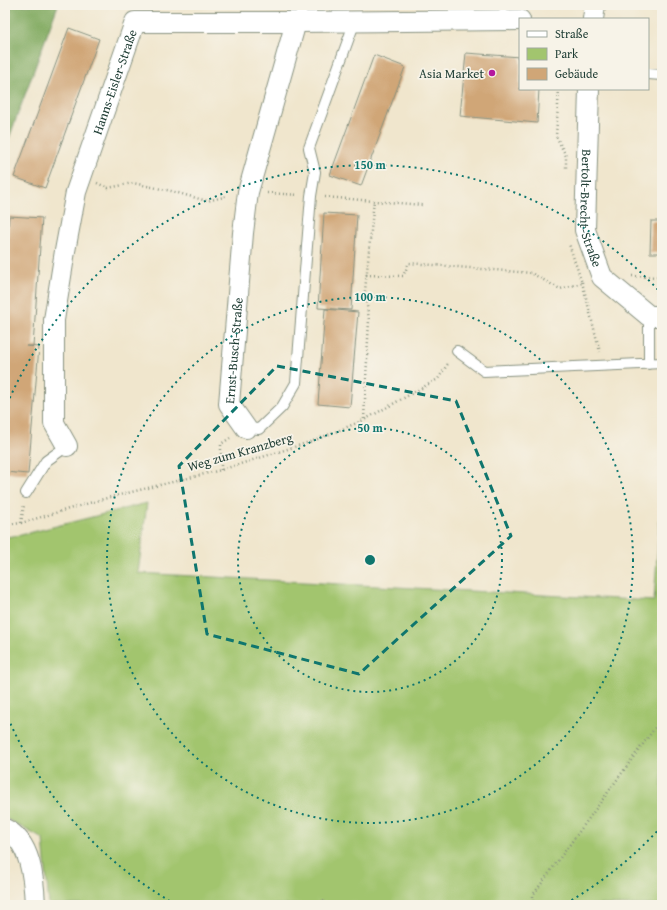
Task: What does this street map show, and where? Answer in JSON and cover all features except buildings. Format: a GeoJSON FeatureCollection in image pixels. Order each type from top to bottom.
{"type":"FeatureCollection","features":[{"type":"Feature","properties":{"kind":"street"},"geometry":{"type":"LineString","coordinates":[[593,18],[595,5]]}},
{"type":"Feature","properties":{"kind":"street","name":"Hanns-Eisler-Straße"},"geometry":{"type":"LineString","coordinates":[[67,446],[54,423],[54,320],[76,192],[135,22],[519,20]]}},
{"type":"Feature","properties":{"kind":"street","name":"Ernst-Busch-Straße"},"geometry":{"type":"LineString","coordinates":[[246,428],[229,404],[242,233],[248,192],[296,22]]}},
{"type":"Feature","properties":{"kind":"street","name":"Bertolt-Brecht-Straße"},"geometry":{"type":"LineString","coordinates":[[589,90],[585,230],[602,277],[656,316]]}},
{"type":"Feature","properties":{"kind":"street"},"geometry":{"type":"LineString","coordinates":[[6,830],[26,849],[34,884],[35,905]]}},
{"type":"Feature","properties":{"kind":"lane"},"geometry":{"type":"LineString","coordinates":[[246,428],[259,428],[282,407],[296,382],[311,196],[315,172],[308,148],[355,21]]}},
{"type":"Feature","properties":{"kind":"lane"},"geometry":{"type":"LineString","coordinates":[[649,74],[662,75]]}},
{"type":"Feature","properties":{"kind":"lane"},"geometry":{"type":"LineString","coordinates":[[649,364],[656,316]]}},
{"type":"Feature","properties":{"kind":"lane"},"geometry":{"type":"LineString","coordinates":[[457,351],[484,371],[662,363]]}},
{"type":"Feature","properties":{"kind":"lane"},"geometry":{"type":"LineString","coordinates":[[26,493],[46,461],[67,446]]}},
{"type":"Feature","properties":{"kind":"path"},"geometry":{"type":"LineString","coordinates":[[559,90],[556,136],[566,156],[566,171]]}},
{"type":"Feature","properties":{"kind":"path"},"geometry":{"type":"LineString","coordinates":[[82,177],[108,188],[133,183],[171,190],[207,201],[248,192],[374,200],[423,205]]}},
{"type":"Feature","properties":{"kind":"path"},"geometry":{"type":"LineString","coordinates":[[364,420],[369,320],[365,291],[374,200]]}},
{"type":"Feature","properties":{"kind":"path"},"geometry":{"type":"LineString","coordinates":[[366,275],[403,276],[409,263],[531,273],[560,289],[582,283],[569,248],[569,241]]}},
{"type":"Feature","properties":{"kind":"path","name":"Weg zum Kranzberg"},"geometry":{"type":"LineString","coordinates":[[5,525],[21,523],[103,499],[221,470],[313,441],[364,420],[438,379],[457,351]]}},
{"type":"Feature","properties":{"kind":"path"},"geometry":{"type":"LineString","coordinates":[[221,470],[221,444],[246,428]]}},
{"type":"Feature","properties":{"kind":"path"},"geometry":{"type":"LineString","coordinates":[[532,905],[533,894],[662,718]]}},
{"type":"Feature","properties":{"kind":"path"},"geometry":{"type":"LineString","coordinates":[[323,900],[323,905]]}},
{"type":"Feature","properties":{"kind":"highlighted area"},"geometry":{"type":"Polygon","coordinates":[[[277,366],[456,401],[511,536],[359,674],[207,634],[179,466],[277,366]]]}},
{"type":"Feature","properties":{"kind":"green space"},"geometry":{"type":"Polygon","coordinates":[[[12,5],[58,5],[5,149],[5,22],[12,5]]]}},
{"type":"Feature","properties":{"kind":"green space"},"geometry":{"type":"Polygon","coordinates":[[[662,485],[662,905],[49,905],[43,839],[5,818],[5,537],[21,535],[147,503],[138,573],[654,601],[662,485]]]}},
{"type":"Feature","properties":{"kind":"place","name":"Asia Market"},"geometry":{"type":"Point","coordinates":[492,73]}}]}
